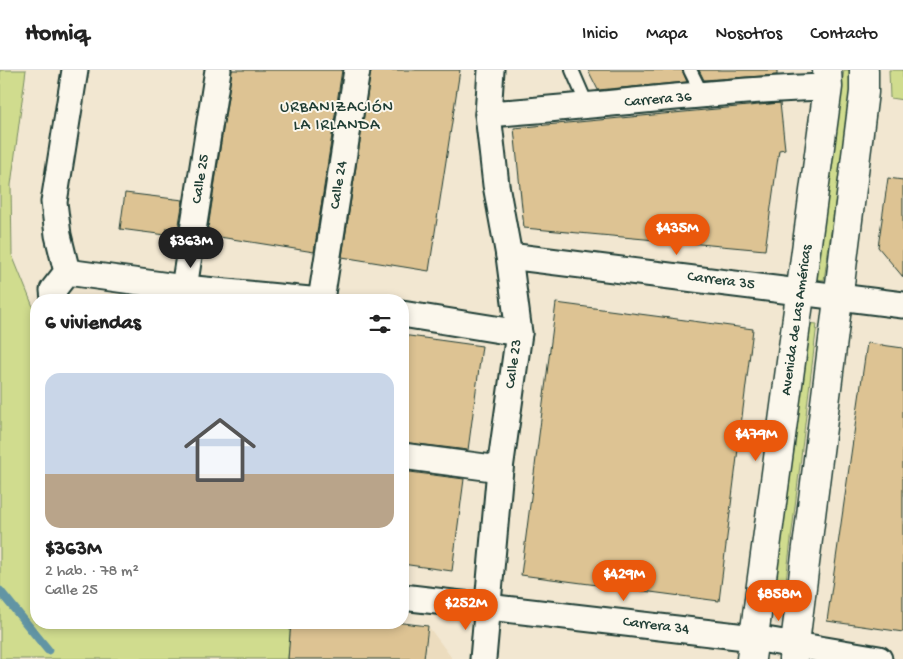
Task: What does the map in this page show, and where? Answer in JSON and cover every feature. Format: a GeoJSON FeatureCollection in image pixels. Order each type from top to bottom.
{"type":"FeatureCollection","features":[{"type":"Feature","properties":{"kind":"main road"},"geometry":{"type":"LineString","coordinates":[[794,652],[840,296],[864,92],[864,70]]}},
{"type":"Feature","properties":{"kind":"main road","name":"Avenida de Las Américas"},"geometry":{"type":"LineString","coordinates":[[752,648],[802,291],[828,79]]}},
{"type":"Feature","properties":{"kind":"street"},"geometry":{"type":"LineString","coordinates":[[67,272],[58,235],[54,202],[75,70]]}},
{"type":"Feature","properties":{"kind":"street","name":"Calle 25"},"geometry":{"type":"LineString","coordinates":[[184,288],[218,70]]}},
{"type":"Feature","properties":{"kind":"street","name":"Calle 24"},"geometry":{"type":"LineString","coordinates":[[322,294],[357,70]]}},
{"type":"Feature","properties":{"kind":"street","name":"Calle 23"},"geometry":{"type":"LineString","coordinates":[[482,659],[489,607],[500,469],[519,333],[509,256],[496,185],[488,114],[491,70]]}},
{"type":"Feature","properties":{"kind":"street","name":"Carrera 36"},"geometry":{"type":"LineString","coordinates":[[488,114],[588,107],[781,88],[828,79]]}},
{"type":"Feature","properties":{"kind":"street","name":"Carrera 35"},"geometry":{"type":"LineString","coordinates":[[509,256],[903,305]]}},
{"type":"Feature","properties":{"kind":"street"},"geometry":{"type":"LineString","coordinates":[[67,272],[184,288],[247,294]]}},
{"type":"Feature","properties":{"kind":"street"},"geometry":{"type":"LineString","coordinates":[[53,294],[53,290],[67,272]]}},
{"type":"Feature","properties":{"kind":"street"},"geometry":{"type":"LineString","coordinates":[[409,315],[519,333]]}},
{"type":"Feature","properties":{"kind":"street"},"geometry":{"type":"LineString","coordinates":[[409,457],[500,469]]}},
{"type":"Feature","properties":{"kind":"street","name":"Carrera 34"},"geometry":{"type":"LineString","coordinates":[[409,598],[489,607],[752,648],[879,659]]}},
{"type":"Feature","properties":{"kind":"lane"},"geometry":{"type":"LineString","coordinates":[[572,70],[588,107]]}},
{"type":"Feature","properties":{"kind":"lane"},"geometry":{"type":"LineString","coordinates":[[690,70],[702,96]]}},
{"type":"Feature","properties":{"kind":"shaded area"},"geometry":{"type":"Polygon","coordinates":[[[428,626],[451,657],[451,659],[424,659],[428,626]]]}},
{"type":"Feature","properties":{"kind":"green space"},"geometry":{"type":"Polygon","coordinates":[[[0,70],[26,70],[11,185],[12,255],[30,299],[30,629],[290,629],[288,659],[0,659],[0,70]]]}},
{"type":"Feature","properties":{"kind":"green space"},"geometry":{"type":"Polygon","coordinates":[[[844,70],[854,70],[854,73],[824,280],[814,279],[844,70]]]}},
{"type":"Feature","properties":{"kind":"green space"},"geometry":{"type":"Polygon","coordinates":[[[889,70],[903,70],[903,100],[890,98],[889,70]]]}},
{"type":"Feature","properties":{"kind":"green space"},"geometry":{"type":"Polygon","coordinates":[[[807,323],[817,324],[782,614],[765,612],[807,323]]]}},
{"type":"Feature","properties":{"kind":"building"},"geometry":{"type":"Polygon","coordinates":[[[232,70],[342,70],[314,252],[207,235],[232,70]]]}},
{"type":"Feature","properties":{"kind":"building"},"geometry":{"type":"Polygon","coordinates":[[[371,70],[460,70],[429,271],[342,257],[371,70]]]}},
{"type":"Feature","properties":{"kind":"building"},"geometry":{"type":"Polygon","coordinates":[[[588,70],[682,70],[687,82],[598,90],[588,70]]]}},
{"type":"Feature","properties":{"kind":"building"},"geometry":{"type":"Polygon","coordinates":[[[699,70],[777,70],[777,75],[704,80],[699,70]]]}},
{"type":"Feature","properties":{"kind":"building"},"geometry":{"type":"Polygon","coordinates":[[[780,103],[785,149],[779,150],[765,250],[524,228],[514,128],[780,103]]]}},
{"type":"Feature","properties":{"kind":"building"},"geometry":{"type":"Polygon","coordinates":[[[888,178],[903,180],[903,277],[878,247],[888,178]]]}},
{"type":"Feature","properties":{"kind":"building"},"geometry":{"type":"Polygon","coordinates":[[[125,193],[183,200],[178,230],[167,228],[166,235],[120,229],[125,193]]]}},
{"type":"Feature","properties":{"kind":"building"},"geometry":{"type":"Polygon","coordinates":[[[556,303],[753,329],[719,601],[521,575],[556,303]]]}},
{"type":"Feature","properties":{"kind":"building"},"geometry":{"type":"Polygon","coordinates":[[[409,336],[482,346],[468,450],[409,443],[409,336]]]}},
{"type":"Feature","properties":{"kind":"building"},"geometry":{"type":"Polygon","coordinates":[[[867,343],[903,348],[903,632],[827,621],[867,343]]]}},
{"type":"Feature","properties":{"kind":"building"},"geometry":{"type":"Polygon","coordinates":[[[409,472],[464,479],[452,571],[409,565],[409,472]]]}},
{"type":"Feature","properties":{"kind":"building"},"geometry":{"type":"Polygon","coordinates":[[[409,624],[428,626],[424,659],[288,659],[290,629],[409,629],[409,624]]]}},
{"type":"Feature","properties":{"kind":"waterway"},"geometry":{"type":"LineString","coordinates":[[0,591],[30,628]]}},
{"type":"Feature","properties":{"kind":"waterway"},"geometry":{"type":"LineString","coordinates":[[31,629],[48,650]]}},
{"type":"Feature","properties":{"kind":"district","name":"URBANIZACIÓN LA IRLANDA"},"geometry":{"type":"Point","coordinates":[337,117]}}]}
